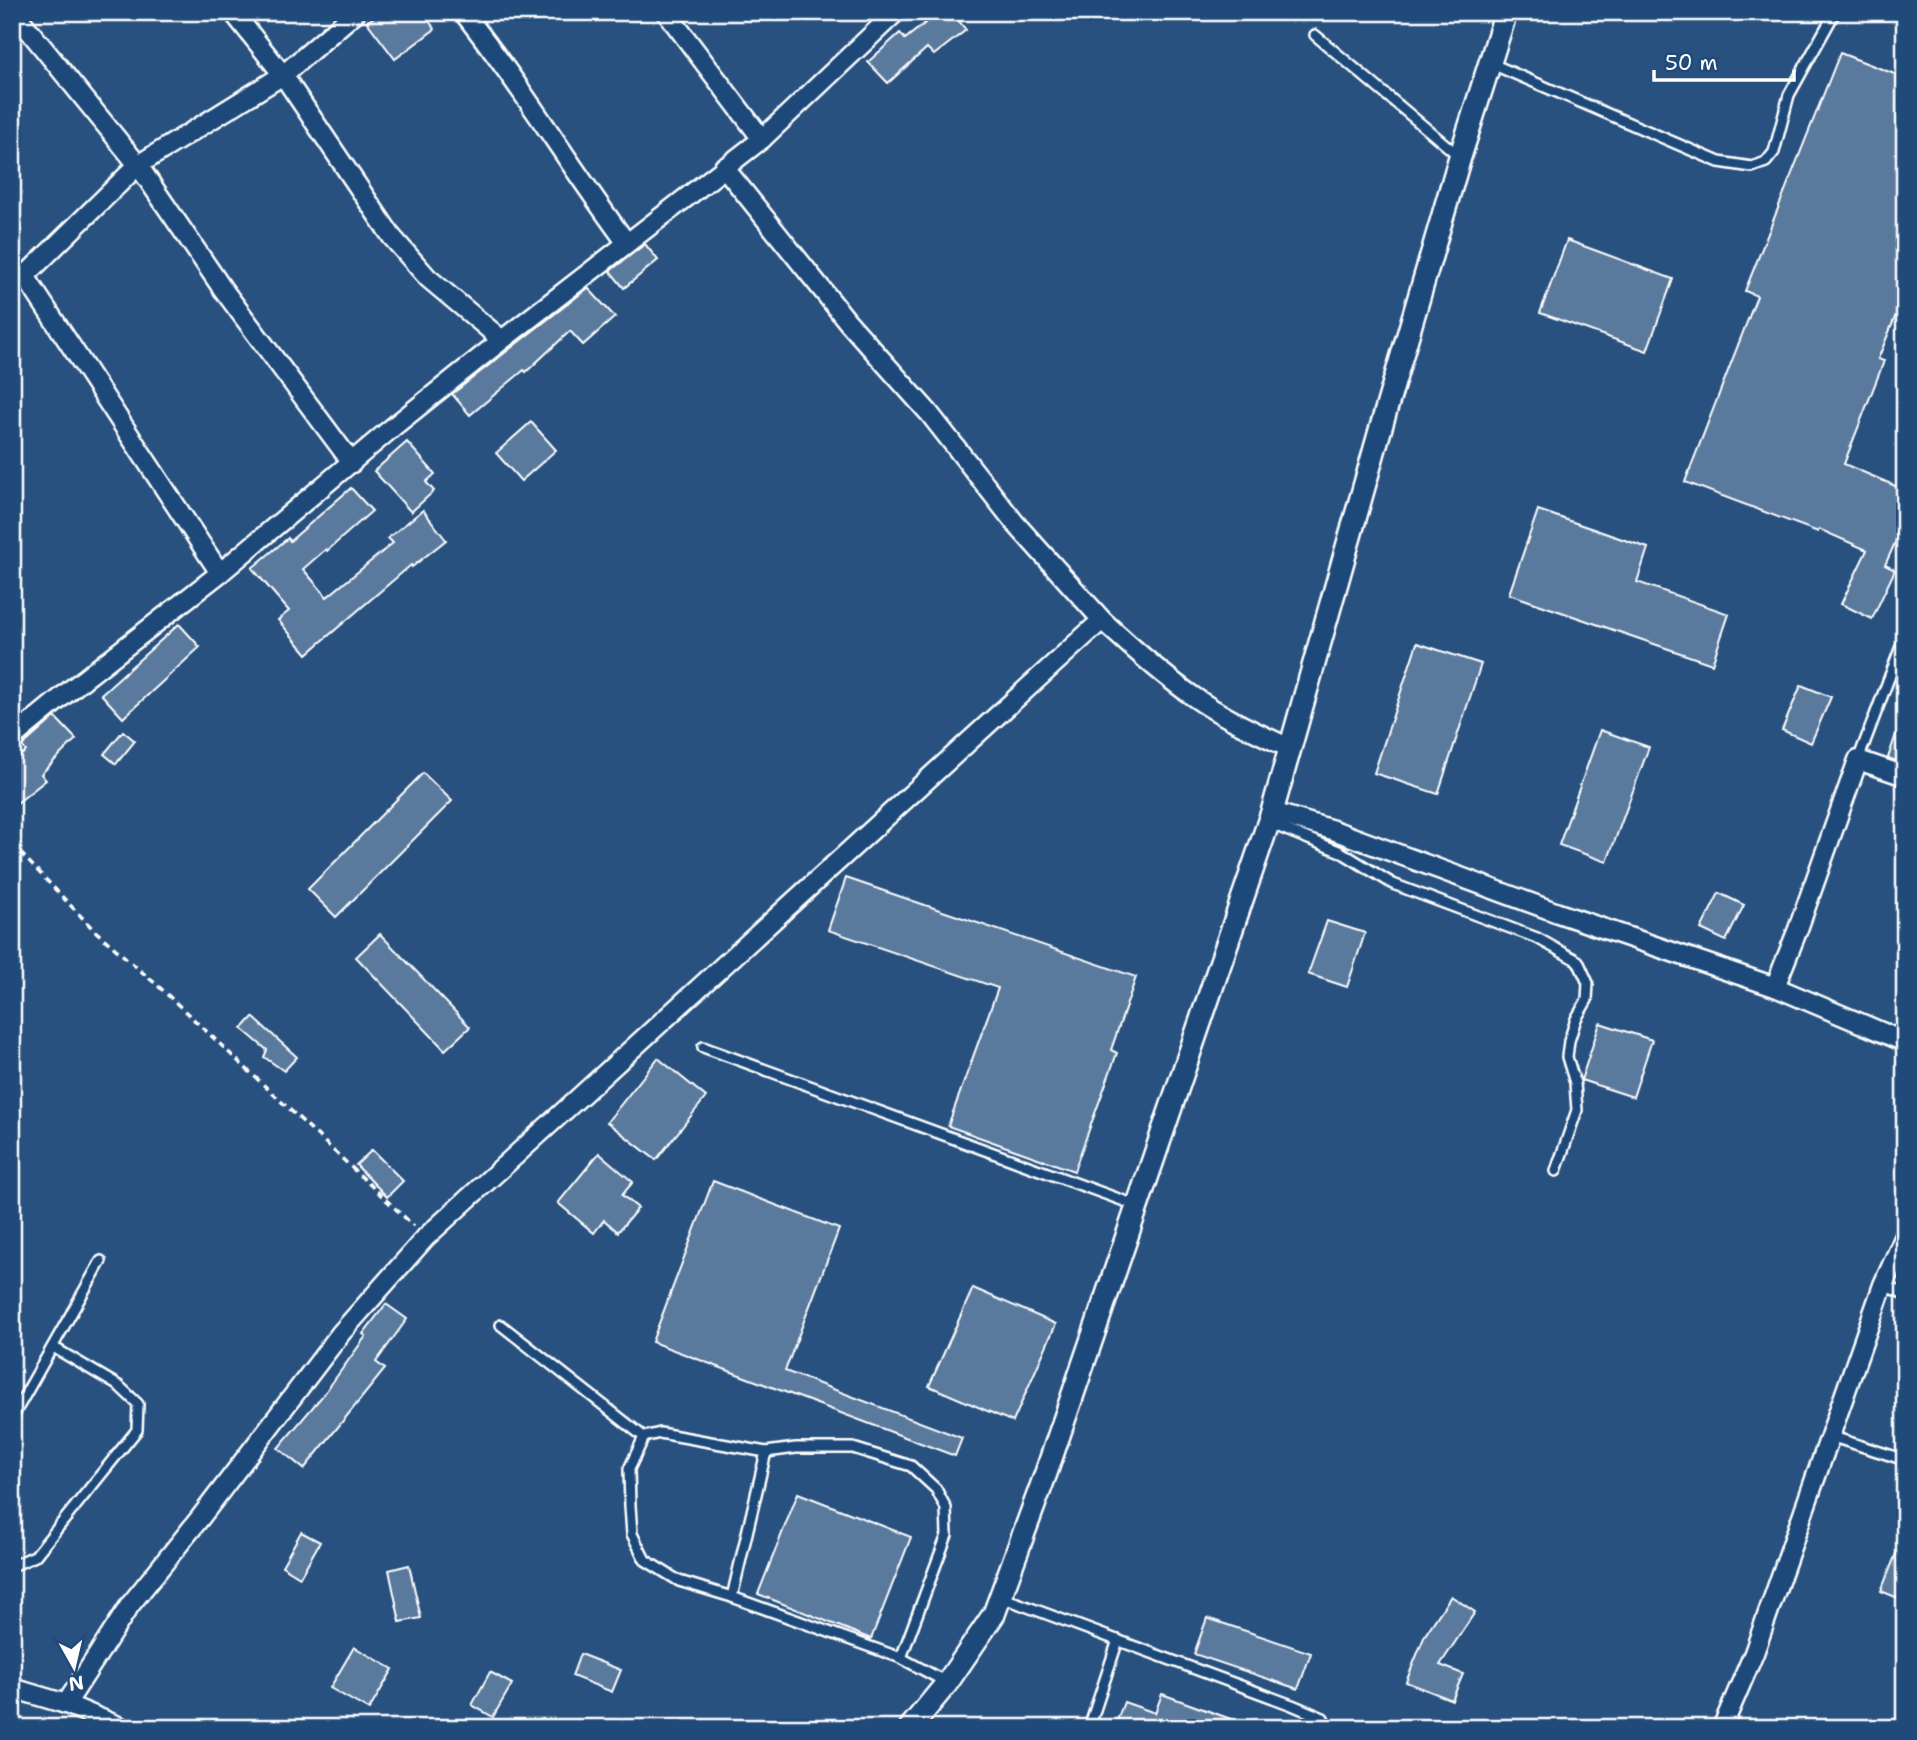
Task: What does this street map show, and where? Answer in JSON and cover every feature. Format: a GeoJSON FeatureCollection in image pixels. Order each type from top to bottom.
{"type":"FeatureCollection","features":[{"type":"Feature","properties":{"kind":"street"},"geometry":{"type":"LineString","coordinates":[[14,12],[138,165],[222,288],[352,463]]}},
{"type":"Feature","properties":{"kind":"street"},"geometry":{"type":"LineString","coordinates":[[233,12],[283,75],[392,237],[428,278],[502,340]]}},
{"type":"Feature","properties":{"kind":"street"},"geometry":{"type":"LineString","coordinates":[[220,573],[19,278],[138,165],[283,75],[356,12]]}},
{"type":"Feature","properties":{"kind":"street"},"geometry":{"type":"LineString","coordinates":[[463,12],[494,52],[626,242]]}},
{"type":"Feature","properties":{"kind":"street"},"geometry":{"type":"LineString","coordinates":[[666,12],[762,139]]}},
{"type":"Feature","properties":{"kind":"street"},"geometry":{"type":"LineString","coordinates":[[910,1728],[947,1683],[994,1614],[1138,1206],[1291,749],[1378,434],[1506,12]]}},
{"type":"Feature","properties":{"kind":"street"},"geometry":{"type":"LineString","coordinates":[[12,738],[220,573],[502,340],[762,139],[891,14]]}},
{"type":"Feature","properties":{"kind":"street"},"geometry":{"type":"LineString","coordinates":[[724,167],[848,321],[929,413],[1016,523],[1102,620],[1156,669],[1196,699],[1291,749]]}},
{"type":"Feature","properties":{"kind":"street"},"geometry":{"type":"LineString","coordinates":[[66,1704],[130,1605],[341,1333],[426,1237],[1102,620]]}},
{"type":"Feature","properties":{"kind":"street"},"geometry":{"type":"LineString","coordinates":[[1775,987],[1858,760],[1905,776]]}},
{"type":"Feature","properties":{"kind":"street"},"geometry":{"type":"LineString","coordinates":[[1270,817],[1333,830],[1558,914],[1775,987],[1905,1042]]}},
{"type":"Feature","properties":{"kind":"street"},"geometry":{"type":"LineString","coordinates":[[1723,1728],[1754,1653],[1883,1285],[1905,1236]]}},
{"type":"Feature","properties":{"kind":"street"},"geometry":{"type":"LineString","coordinates":[[12,1688],[66,1704],[123,1728]]}},
{"type":"Feature","properties":{"kind":"lane"},"geometry":{"type":"LineString","coordinates":[[1490,63],[1719,162],[1752,167],[1766,162],[1774,152],[1789,94],[1835,12]]}},
{"type":"Feature","properties":{"kind":"lane"},"geometry":{"type":"LineString","coordinates":[[1315,34],[1460,157]]}},
{"type":"Feature","properties":{"kind":"lane"},"geometry":{"type":"LineString","coordinates":[[1858,760],[1905,636]]}},
{"type":"Feature","properties":{"kind":"lane"},"geometry":{"type":"LineString","coordinates":[[1270,817],[1341,852],[1393,884],[1537,938],[1577,961],[1588,983],[1587,1000],[1576,1019],[1567,1058],[1575,1083],[1577,1110],[1556,1171]]}},
{"type":"Feature","properties":{"kind":"lane"},"geometry":{"type":"LineString","coordinates":[[703,1047],[1138,1206]]}},
{"type":"Feature","properties":{"kind":"lane"},"geometry":{"type":"LineString","coordinates":[[12,1418],[101,1261]]}},
{"type":"Feature","properties":{"kind":"lane"},"geometry":{"type":"LineString","coordinates":[[1883,1285],[1905,1294]]}},
{"type":"Feature","properties":{"kind":"lane"},"geometry":{"type":"LineString","coordinates":[[502,1325],[644,1437]]}},
{"type":"Feature","properties":{"kind":"lane"},"geometry":{"type":"LineString","coordinates":[[12,1566],[35,1556],[137,1430],[138,1404],[119,1386],[53,1347]]}},
{"type":"Feature","properties":{"kind":"lane"},"geometry":{"type":"LineString","coordinates":[[644,1437],[660,1433],[766,1452],[796,1448],[853,1448],[911,1466],[936,1489],[946,1508],[947,1535],[901,1658]]}},
{"type":"Feature","properties":{"kind":"lane"},"geometry":{"type":"LineString","coordinates":[[1830,1436],[1905,1460]]}},
{"type":"Feature","properties":{"kind":"lane"},"geometry":{"type":"LineString","coordinates":[[644,1437],[629,1469],[629,1506],[632,1534],[645,1560],[679,1581],[732,1597],[901,1658],[947,1683]]}},
{"type":"Feature","properties":{"kind":"lane"},"geometry":{"type":"LineString","coordinates":[[732,1597],[766,1452]]}},
{"type":"Feature","properties":{"kind":"lane"},"geometry":{"type":"LineString","coordinates":[[1001,1597],[1323,1718],[1328,1728]]}},
{"type":"Feature","properties":{"kind":"lane"},"geometry":{"type":"LineString","coordinates":[[1089,1728],[1118,1640]]}},
{"type":"Feature","properties":{"kind":"path"},"geometry":{"type":"LineString","coordinates":[[12,844],[93,930],[157,985],[426,1237]]}},
{"type":"Feature","properties":{"kind":"building"},"geometry":{"type":"Polygon","coordinates":[[[381,12],[422,12],[435,29],[395,59],[367,22],[381,12]]]}},
{"type":"Feature","properties":{"kind":"building"},"geometry":{"type":"Polygon","coordinates":[[[939,12],[952,12],[966,30],[934,55],[927,48],[888,83],[868,62],[900,33],[905,39],[939,12]]]}},
{"type":"Feature","properties":{"kind":"building"},"geometry":{"type":"Polygon","coordinates":[[[1840,53],[1905,78],[1905,293],[1878,359],[1884,361],[1844,464],[1905,490],[1905,521],[1885,565],[1895,570],[1872,619],[1841,604],[1867,550],[1819,529],[1818,532],[1685,482],[1757,296],[1745,291],[1840,53]]]}},
{"type":"Feature","properties":{"kind":"building"},"geometry":{"type":"Polygon","coordinates":[[[1567,240],[1673,279],[1647,351],[1540,313],[1567,240]]]}},
{"type":"Feature","properties":{"kind":"building"},"geometry":{"type":"Polygon","coordinates":[[[645,244],[658,260],[624,288],[610,271],[645,244]]]}},
{"type":"Feature","properties":{"kind":"building"},"geometry":{"type":"Polygon","coordinates":[[[588,288],[615,317],[583,345],[570,331],[526,372],[524,370],[470,415],[452,394],[588,288]]]}},
{"type":"Feature","properties":{"kind":"building"},"geometry":{"type":"Polygon","coordinates":[[[531,422],[556,450],[521,481],[496,453],[531,422]]]}},
{"type":"Feature","properties":{"kind":"building"},"geometry":{"type":"Polygon","coordinates":[[[407,442],[435,474],[426,482],[434,491],[411,512],[374,471],[407,442]]]}},
{"type":"Feature","properties":{"kind":"building"},"geometry":{"type":"Polygon","coordinates":[[[351,488],[372,511],[303,569],[327,597],[393,543],[388,538],[423,510],[446,540],[412,567],[411,565],[307,654],[278,620],[289,611],[252,568],[288,538],[290,541],[351,488]]]}},
{"type":"Feature","properties":{"kind":"building"},"geometry":{"type":"Polygon","coordinates":[[[1538,510],[1648,548],[1637,582],[1729,614],[1712,664],[1509,594],[1538,510]]]}},
{"type":"Feature","properties":{"kind":"building"},"geometry":{"type":"Polygon","coordinates":[[[179,624],[200,647],[123,718],[101,694],[179,624]]]}},
{"type":"Feature","properties":{"kind":"building"},"geometry":{"type":"Polygon","coordinates":[[[1417,643],[1481,664],[1438,794],[1374,773],[1417,643]]]}},
{"type":"Feature","properties":{"kind":"building"},"geometry":{"type":"Polygon","coordinates":[[[1801,685],[1831,697],[1811,743],[1782,730],[1801,685]]]}},
{"type":"Feature","properties":{"kind":"building"},"geometry":{"type":"Polygon","coordinates":[[[55,717],[76,739],[41,774],[46,780],[12,807],[12,762],[26,751],[22,746],[55,717]]]}},
{"type":"Feature","properties":{"kind":"building"},"geometry":{"type":"Polygon","coordinates":[[[1902,717],[1905,717],[1905,764],[1888,758],[1902,717]]]}},
{"type":"Feature","properties":{"kind":"building"},"geometry":{"type":"Polygon","coordinates":[[[1600,730],[1649,747],[1607,862],[1559,845],[1600,730]]]}},
{"type":"Feature","properties":{"kind":"building"},"geometry":{"type":"Polygon","coordinates":[[[123,731],[135,741],[116,764],[104,754],[123,731]]]}},
{"type":"Feature","properties":{"kind":"building"},"geometry":{"type":"Polygon","coordinates":[[[423,773],[452,801],[336,917],[308,889],[423,773]]]}},
{"type":"Feature","properties":{"kind":"building"},"geometry":{"type":"Polygon","coordinates":[[[846,878],[1136,977],[1111,1050],[1117,1053],[1074,1171],[948,1126],[998,988],[828,930],[846,878]]]}},
{"type":"Feature","properties":{"kind":"building"},"geometry":{"type":"Polygon","coordinates":[[[1719,893],[1744,905],[1726,941],[1701,929],[1719,893]]]}},
{"type":"Feature","properties":{"kind":"building"},"geometry":{"type":"Polygon","coordinates":[[[1327,921],[1365,933],[1347,987],[1308,974],[1327,921]]]}},
{"type":"Feature","properties":{"kind":"building"},"geometry":{"type":"Polygon","coordinates":[[[380,934],[470,1027],[445,1050],[356,957],[380,934]]]}},
{"type":"Feature","properties":{"kind":"building"},"geometry":{"type":"Polygon","coordinates":[[[253,1017],[297,1057],[284,1071],[264,1057],[267,1050],[242,1029],[253,1017]]]}},
{"type":"Feature","properties":{"kind":"building"},"geometry":{"type":"Polygon","coordinates":[[[1600,1023],[1652,1040],[1633,1097],[1581,1080],[1600,1023]]]}},
{"type":"Feature","properties":{"kind":"building"},"geometry":{"type":"Polygon","coordinates":[[[658,1058],[706,1097],[656,1160],[607,1122],[658,1058]]]}},
{"type":"Feature","properties":{"kind":"building"},"geometry":{"type":"Polygon","coordinates":[[[372,1150],[403,1181],[387,1197],[356,1165],[372,1150]]]}},
{"type":"Feature","properties":{"kind":"building"},"geometry":{"type":"Polygon","coordinates":[[[599,1153],[633,1182],[622,1195],[638,1208],[618,1232],[604,1220],[594,1233],[558,1203],[599,1153]]]}},
{"type":"Feature","properties":{"kind":"building"},"geometry":{"type":"Polygon","coordinates":[[[713,1181],[839,1229],[785,1371],[962,1438],[955,1456],[652,1342],[713,1181]]]}},
{"type":"Feature","properties":{"kind":"building"},"geometry":{"type":"Polygon","coordinates":[[[973,1288],[1056,1324],[1013,1422],[929,1386],[973,1288]]]}},
{"type":"Feature","properties":{"kind":"building"},"geometry":{"type":"Polygon","coordinates":[[[386,1304],[407,1319],[376,1362],[385,1369],[304,1469],[278,1448],[324,1394],[386,1304]]]}},
{"type":"Feature","properties":{"kind":"building"},"geometry":{"type":"Polygon","coordinates":[[[798,1493],[911,1537],[871,1639],[758,1594],[798,1493]]]}},
{"type":"Feature","properties":{"kind":"building"},"geometry":{"type":"Polygon","coordinates":[[[301,1532],[320,1542],[300,1577],[282,1566],[301,1532]]]}},
{"type":"Feature","properties":{"kind":"building"},"geometry":{"type":"Polygon","coordinates":[[[1905,1534],[1905,1601],[1881,1591],[1905,1534]]]}},
{"type":"Feature","properties":{"kind":"building"},"geometry":{"type":"Polygon","coordinates":[[[409,1565],[421,1618],[400,1622],[389,1570],[409,1565]]]}},
{"type":"Feature","properties":{"kind":"building"},"geometry":{"type":"Polygon","coordinates":[[[1451,1596],[1475,1612],[1440,1665],[1463,1674],[1452,1700],[1406,1682],[1425,1635],[1451,1596]]]}},
{"type":"Feature","properties":{"kind":"building"},"geometry":{"type":"Polygon","coordinates":[[[1207,1618],[1311,1653],[1298,1689],[1194,1654],[1207,1618]]]}},
{"type":"Feature","properties":{"kind":"building"},"geometry":{"type":"Polygon","coordinates":[[[354,1647],[393,1669],[369,1710],[330,1688],[354,1647]]]}},
{"type":"Feature","properties":{"kind":"building"},"geometry":{"type":"Polygon","coordinates":[[[580,1654],[621,1670],[612,1692],[572,1676],[580,1654]]]}},
{"type":"Feature","properties":{"kind":"building"},"geometry":{"type":"Polygon","coordinates":[[[490,1672],[512,1684],[493,1717],[472,1705],[490,1672]]]}},
{"type":"Feature","properties":{"kind":"building"},"geometry":{"type":"Polygon","coordinates":[[[1162,1694],[1250,1728],[1114,1728],[1124,1702],[1155,1713],[1162,1694]]]}}]}
